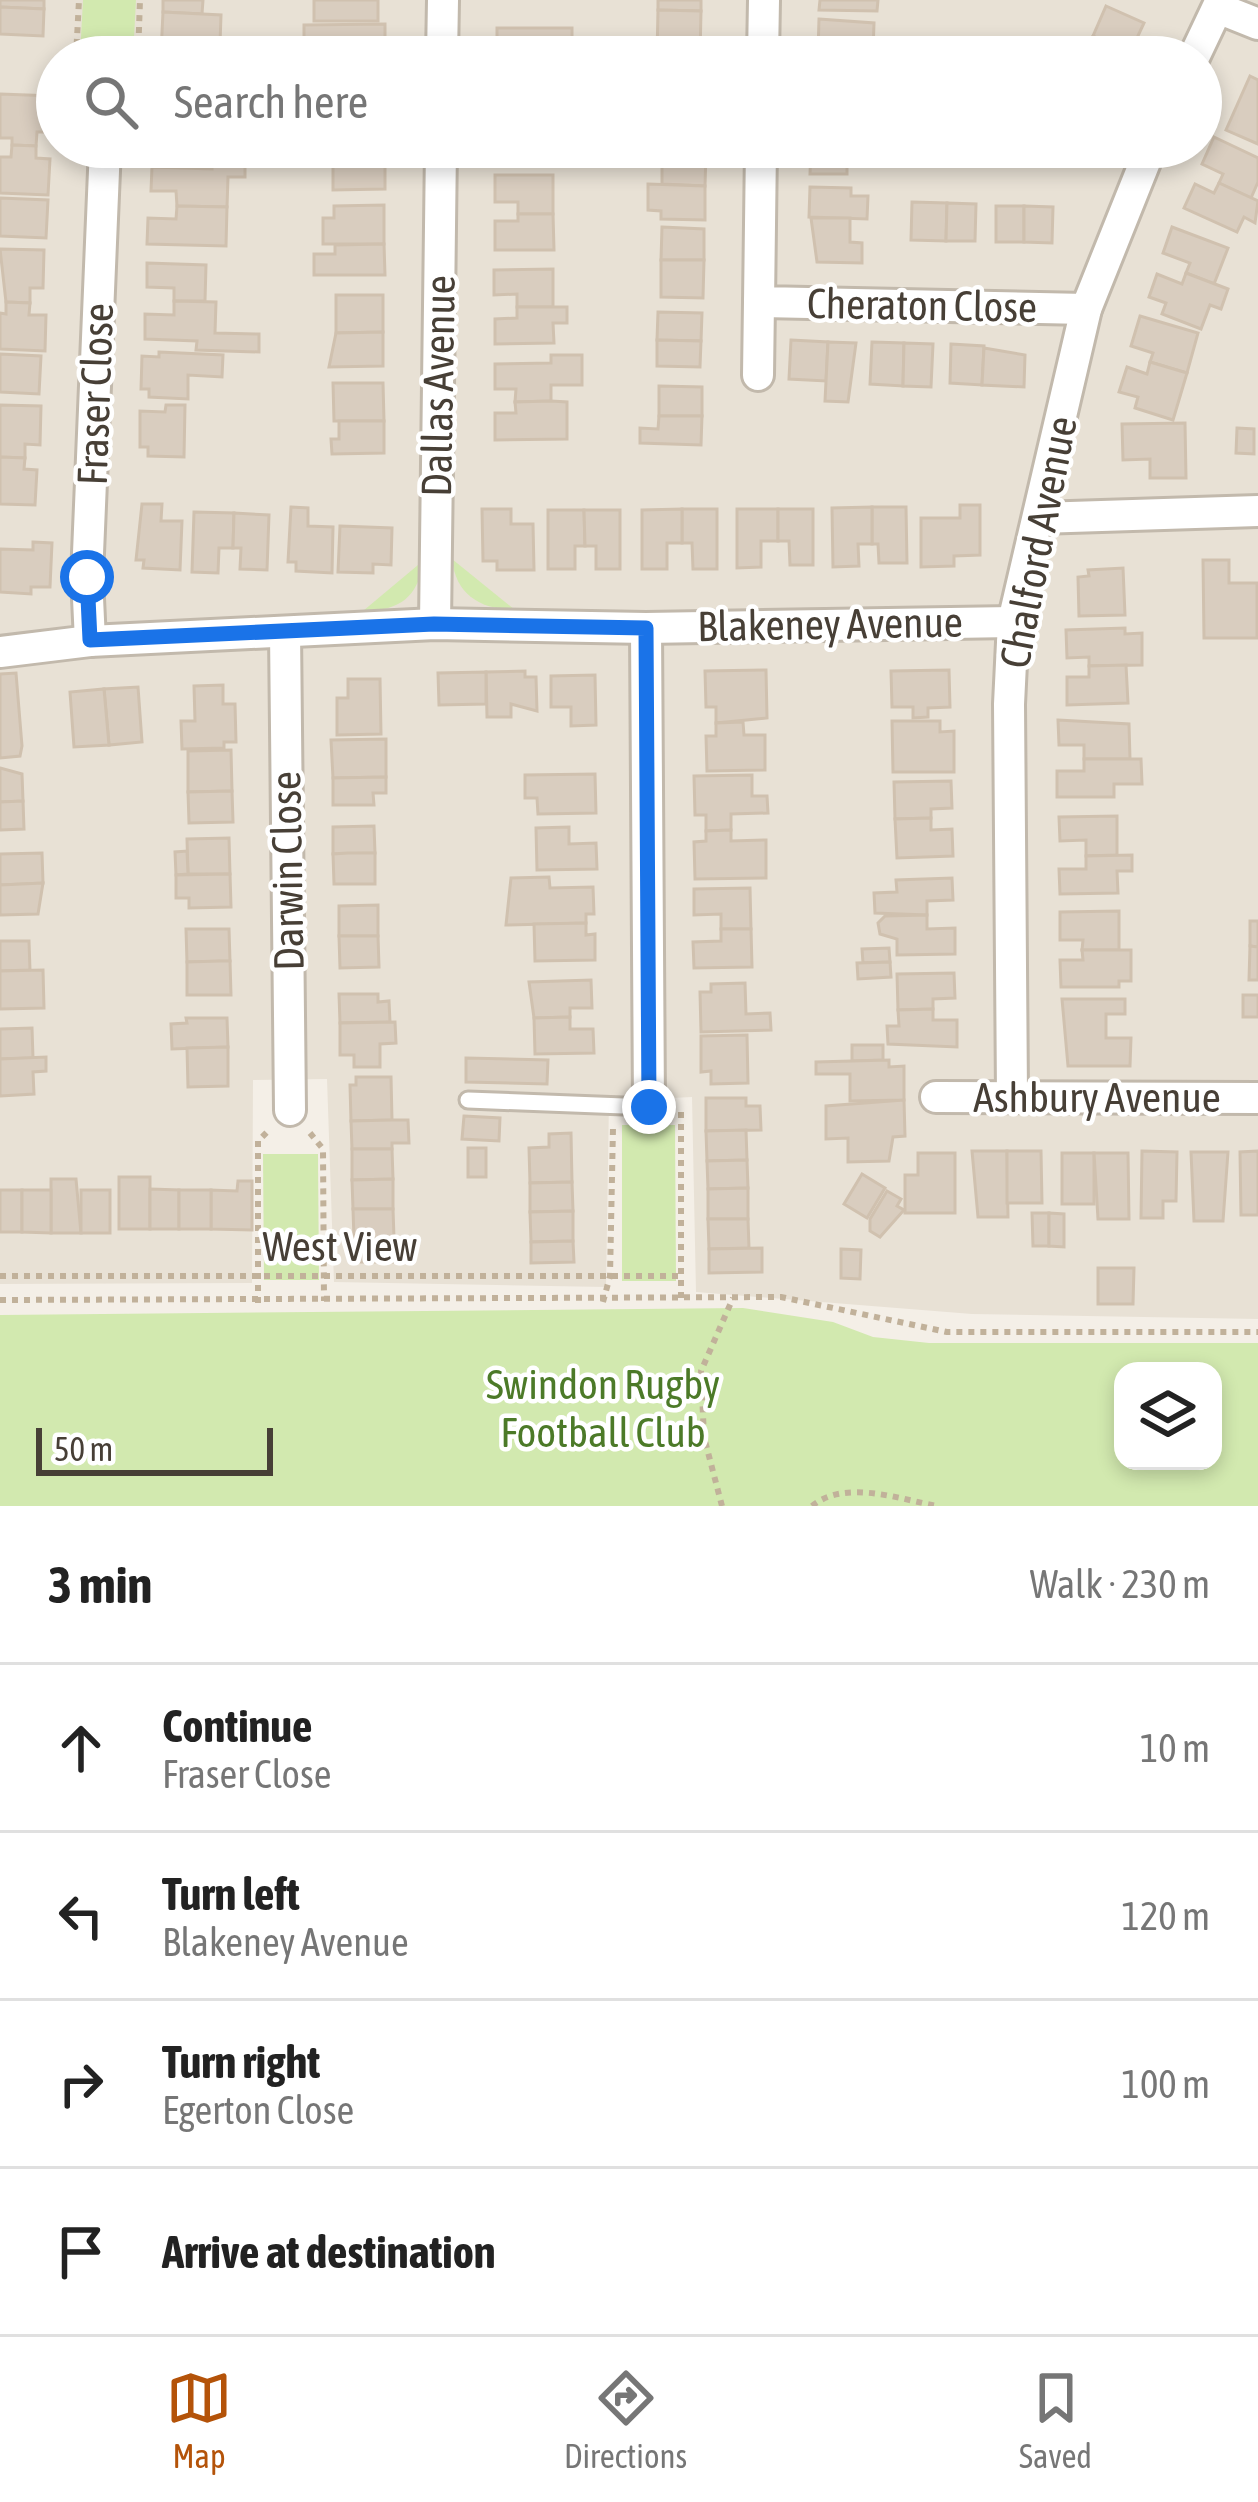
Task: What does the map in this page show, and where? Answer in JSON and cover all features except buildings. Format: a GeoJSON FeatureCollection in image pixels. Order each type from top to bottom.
{"type":"FeatureCollection","features":[{"type":"Feature","properties":{"kind":"street"},"geometry":{"type":"LineString","coordinates":[[442,0],[442,36]]}},
{"type":"Feature","properties":{"kind":"street"},"geometry":{"type":"LineString","coordinates":[[763,36],[764,0]]}},
{"type":"Feature","properties":{"kind":"street"},"geometry":{"type":"LineString","coordinates":[[1204,36],[1219,4],[1258,24]]}},
{"type":"Feature","properties":{"kind":"street","name":"Fraser Close"},"geometry":{"type":"LineString","coordinates":[[90,640],[87,577],[104,168]]}},
{"type":"Feature","properties":{"kind":"street","name":"Dallas Avenue"},"geometry":{"type":"LineString","coordinates":[[434,624],[441,168]]}},
{"type":"Feature","properties":{"kind":"street","name":"Cheraton Close"},"geometry":{"type":"LineString","coordinates":[[758,375],[761,168]]}},
{"type":"Feature","properties":{"kind":"street","name":"Chalford Avenue"},"geometry":{"type":"LineString","coordinates":[[1012,1096],[1009,704],[1013,622],[1086,309],[1143,168]]}},
{"type":"Feature","properties":{"kind":"street","name":"Cheraton Close"},"geometry":{"type":"LineString","coordinates":[[759,302],[1086,309]]}},
{"type":"Feature","properties":{"kind":"street"},"geometry":{"type":"LineString","coordinates":[[1039,518],[1258,511]]}},
{"type":"Feature","properties":{"kind":"street","name":"Blakeney Avenue"},"geometry":{"type":"LineString","coordinates":[[0,652],[90,640],[434,624],[646,628],[1013,622]]}},
{"type":"Feature","properties":{"kind":"street"},"geometry":{"type":"LineString","coordinates":[[646,628],[649,1107]]}},
{"type":"Feature","properties":{"kind":"street","name":"Darwin Close"},"geometry":{"type":"LineString","coordinates":[[285,632],[290,1109]]}},
{"type":"Feature","properties":{"kind":"street","name":"Ashbury Avenue"},"geometry":{"type":"LineString","coordinates":[[936,1097],[1258,1098]]}},
{"type":"Feature","properties":{"kind":"lane"},"geometry":{"type":"LineString","coordinates":[[468,1100],[649,1107]]}},
{"type":"Feature","properties":{"kind":"path"},"geometry":{"type":"LineString","coordinates":[[77,36],[80,0]]}},
{"type":"Feature","properties":{"kind":"path"},"geometry":{"type":"LineString","coordinates":[[139,36],[140,0]]}},
{"type":"Feature","properties":{"kind":"path"},"geometry":{"type":"LineString","coordinates":[[649,1107],[681,1110],[681,1300]]}},
{"type":"Feature","properties":{"kind":"path"},"geometry":{"type":"LineString","coordinates":[[603,1302],[610,1276],[614,1108]]}},
{"type":"Feature","properties":{"kind":"path"},"geometry":{"type":"LineString","coordinates":[[258,1303],[258,1141],[290,1109],[323,1149],[324,1302]]}},
{"type":"Feature","properties":{"kind":"path","name":"West View"},"geometry":{"type":"LineString","coordinates":[[0,1276],[680,1276]]}},
{"type":"Feature","properties":{"kind":"path"},"geometry":{"type":"LineString","coordinates":[[722,1506],[704,1437],[701,1371],[733,1298]]}},
{"type":"Feature","properties":{"kind":"path"},"geometry":{"type":"LineString","coordinates":[[0,1300],[258,1303],[781,1298],[947,1332],[1258,1333]]}},
{"type":"Feature","properties":{"kind":"path"},"geometry":{"type":"LineString","coordinates":[[812,1506],[821,1498],[857,1492],[937,1506]]}},
{"type":"Feature","properties":{"kind":"shaded area"},"geometry":{"type":"Polygon","coordinates":[[[0,0],[1258,0],[1258,1319],[972,1314],[696,1292],[692,1097],[609,1101],[606,1287],[334,1282],[327,1079],[253,1080],[252,1283],[0,1284],[0,0]]]}},
{"type":"Feature","properties":{"kind":"green space"},"geometry":{"type":"Polygon","coordinates":[[[83,0],[136,0],[134,36],[81,36],[83,0]]]}},
{"type":"Feature","properties":{"kind":"green space"},"geometry":{"type":"Polygon","coordinates":[[[452,559],[515,610],[472,598],[459,582],[452,559]]]}},
{"type":"Feature","properties":{"kind":"green space"},"geometry":{"type":"Polygon","coordinates":[[[424,560],[417,584],[405,599],[387,608],[363,611],[424,560]]]}},
{"type":"Feature","properties":{"kind":"green space"},"geometry":{"type":"Polygon","coordinates":[[[622,1125],[675,1125],[676,1281],[622,1281],[622,1125]]]}},
{"type":"Feature","properties":{"kind":"green space"},"geometry":{"type":"Polygon","coordinates":[[[263,1154],[318,1154],[319,1280],[264,1280],[263,1154]]]}},
{"type":"Feature","properties":{"kind":"green space","name":"Swindon Rugby Football Club"},"geometry":{"type":"Polygon","coordinates":[[[743,1308],[833,1322],[873,1337],[929,1343],[1258,1343],[1258,1506],[0,1506],[0,1315],[743,1308]]]}},
{"type":"Feature","properties":{"kind":"route"},"geometry":{"type":"LineString","coordinates":[[87,577],[90,640],[434,624],[646,628],[649,1107]]}}]}
